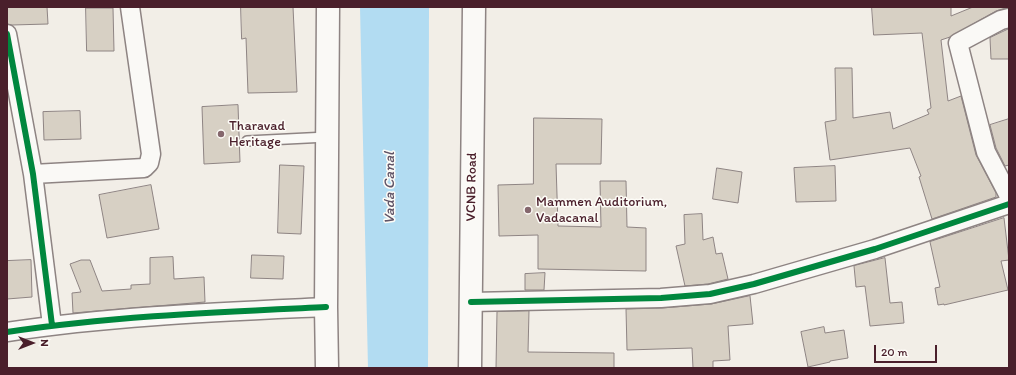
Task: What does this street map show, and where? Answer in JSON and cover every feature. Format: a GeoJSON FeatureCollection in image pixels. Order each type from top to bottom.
{"type":"FeatureCollection","features":[{"type":"Feature","properties":{"kind":"main road"},"geometry":{"type":"LineString","coordinates":[[327,368],[328,7]]}},
{"type":"Feature","properties":{"kind":"main road","name":"VCNB Road"},"geometry":{"type":"LineString","coordinates":[[470,368],[474,7]]}},
{"type":"Feature","properties":{"kind":"street"},"geometry":{"type":"LineString","coordinates":[[33,174],[144,168],[149,163],[151,154],[130,7]]}},
{"type":"Feature","properties":{"kind":"street"},"geometry":{"type":"LineString","coordinates":[[1009,18],[1001,20],[958,43],[986,152],[1009,196]]}},
{"type":"Feature","properties":{"kind":"street"},"geometry":{"type":"LineString","coordinates":[[7,34],[33,174],[52,325]]}},
{"type":"Feature","properties":{"kind":"street"},"geometry":{"type":"LineString","coordinates":[[471,302],[661,298],[710,294],[754,284],[876,249],[1009,204]]}},
{"type":"Feature","properties":{"kind":"street"},"geometry":{"type":"LineString","coordinates":[[7,332],[52,325],[211,312],[326,307]]}},
{"type":"Feature","properties":{"kind":"lane"},"geometry":{"type":"LineString","coordinates":[[248,141],[327,137]]}},
{"type":"Feature","properties":{"kind":"water","name":"Vada Canal"},"geometry":{"type":"Polygon","coordinates":[[[360,7],[429,7],[428,368],[368,368],[360,7]]]}},
{"type":"Feature","properties":{"kind":"building"},"geometry":{"type":"Polygon","coordinates":[[[7,7],[47,7],[48,24],[7,24],[7,7]]]}},
{"type":"Feature","properties":{"kind":"building"},"geometry":{"type":"Polygon","coordinates":[[[241,7],[293,7],[297,92],[248,93],[246,38],[242,39],[241,7]]]}},
{"type":"Feature","properties":{"kind":"building"},"geometry":{"type":"Polygon","coordinates":[[[872,7],[951,7],[951,16],[973,7],[1009,7],[996,11],[950,37],[941,40],[948,101],[961,96],[976,155],[996,193],[996,197],[932,219],[919,177],[921,176],[910,148],[830,160],[825,122],[836,120],[835,68],[852,68],[853,118],[890,112],[893,129],[929,114],[927,110],[931,108],[922,33],[874,35],[872,7]]]}},
{"type":"Feature","properties":{"kind":"building"},"geometry":{"type":"Polygon","coordinates":[[[86,8],[113,8],[114,51],[87,51],[86,8]]]}},
{"type":"Feature","properties":{"kind":"building"},"geometry":{"type":"Polygon","coordinates":[[[1009,29],[1009,59],[991,59],[990,38],[1009,29]]]}},
{"type":"Feature","properties":{"kind":"building","name":"Tharavad Heritage"},"geometry":{"type":"Polygon","coordinates":[[[238,105],[240,162],[204,164],[202,107],[238,105]]]}},
{"type":"Feature","properties":{"kind":"building"},"geometry":{"type":"Polygon","coordinates":[[[80,111],[81,139],[44,140],[43,112],[80,111]]]}},
{"type":"Feature","properties":{"kind":"building"},"geometry":{"type":"Polygon","coordinates":[[[534,118],[602,119],[601,164],[556,164],[558,226],[601,227],[600,181],[626,181],[627,227],[646,228],[646,271],[538,269],[538,235],[499,236],[498,185],[533,184],[534,118]]]}},
{"type":"Feature","properties":{"kind":"building"},"geometry":{"type":"Polygon","coordinates":[[[1009,119],[1009,165],[1005,166],[996,148],[990,125],[1009,119]]]}},
{"type":"Feature","properties":{"kind":"building"},"geometry":{"type":"Polygon","coordinates":[[[280,165],[304,166],[301,234],[278,233],[280,165]]]}},
{"type":"Feature","properties":{"kind":"building"},"geometry":{"type":"Polygon","coordinates":[[[835,166],[836,201],[796,202],[794,168],[835,166]]]}},
{"type":"Feature","properties":{"kind":"building"},"geometry":{"type":"Polygon","coordinates":[[[717,168],[742,172],[738,203],[713,199],[717,168]]]}},
{"type":"Feature","properties":{"kind":"building"},"geometry":{"type":"Polygon","coordinates":[[[151,185],[159,229],[107,238],[99,195],[151,185]]]}},
{"type":"Feature","properties":{"kind":"building"},"geometry":{"type":"Polygon","coordinates":[[[702,214],[703,240],[713,237],[716,254],[722,253],[728,279],[708,284],[685,286],[676,246],[685,244],[684,215],[702,214]]]}},
{"type":"Feature","properties":{"kind":"building"},"geometry":{"type":"Polygon","coordinates":[[[1004,218],[1009,260],[1001,261],[1008,290],[944,305],[938,305],[935,288],[940,287],[930,242],[1004,218]]]}},
{"type":"Feature","properties":{"kind":"building"},"geometry":{"type":"Polygon","coordinates":[[[252,255],[284,256],[283,279],[251,278],[252,255]]]}},
{"type":"Feature","properties":{"kind":"building"},"geometry":{"type":"Polygon","coordinates":[[[173,257],[174,279],[204,277],[205,302],[73,313],[72,293],[81,292],[70,264],[81,260],[90,260],[102,291],[131,289],[131,285],[150,284],[150,258],[173,257]]]}},
{"type":"Feature","properties":{"kind":"building"},"geometry":{"type":"Polygon","coordinates":[[[885,258],[890,303],[902,302],[904,323],[870,326],[865,286],[856,287],[854,266],[885,258]]]}},
{"type":"Feature","properties":{"kind":"building"},"geometry":{"type":"Polygon","coordinates":[[[31,260],[32,297],[7,299],[7,261],[31,260]]]}},
{"type":"Feature","properties":{"kind":"building"},"geometry":{"type":"Polygon","coordinates":[[[545,273],[544,290],[525,290],[525,274],[545,273]]]}},
{"type":"Feature","properties":{"kind":"building"},"geometry":{"type":"Polygon","coordinates":[[[750,296],[753,324],[728,326],[730,360],[713,361],[713,368],[693,368],[692,348],[627,350],[626,309],[711,304],[750,296]]]}},
{"type":"Feature","properties":{"kind":"building"},"geometry":{"type":"Polygon","coordinates":[[[529,311],[528,352],[614,353],[614,368],[496,368],[497,312],[529,311]]]}},
{"type":"Feature","properties":{"kind":"building"},"geometry":{"type":"Polygon","coordinates":[[[824,327],[825,333],[844,330],[848,358],[808,367],[801,332],[824,327]]]}},
{"type":"Feature","properties":{"kind":"cycle path"},"geometry":{"type":"LineString","coordinates":[[7,34],[33,174],[52,325]]}},
{"type":"Feature","properties":{"kind":"cycle path"},"geometry":{"type":"LineString","coordinates":[[471,302],[661,298],[710,294],[754,284],[875,249],[1009,204]]}},
{"type":"Feature","properties":{"kind":"cycle path"},"geometry":{"type":"LineString","coordinates":[[7,332],[126,318],[326,307]]}},
{"type":"Feature","properties":{"kind":"place","name":"Tharavad Heritage"},"geometry":{"type":"Point","coordinates":[221,134]}},
{"type":"Feature","properties":{"kind":"place","name":"Mammen Auditorium, Vadacanal"},"geometry":{"type":"Point","coordinates":[528,210]}}]}
